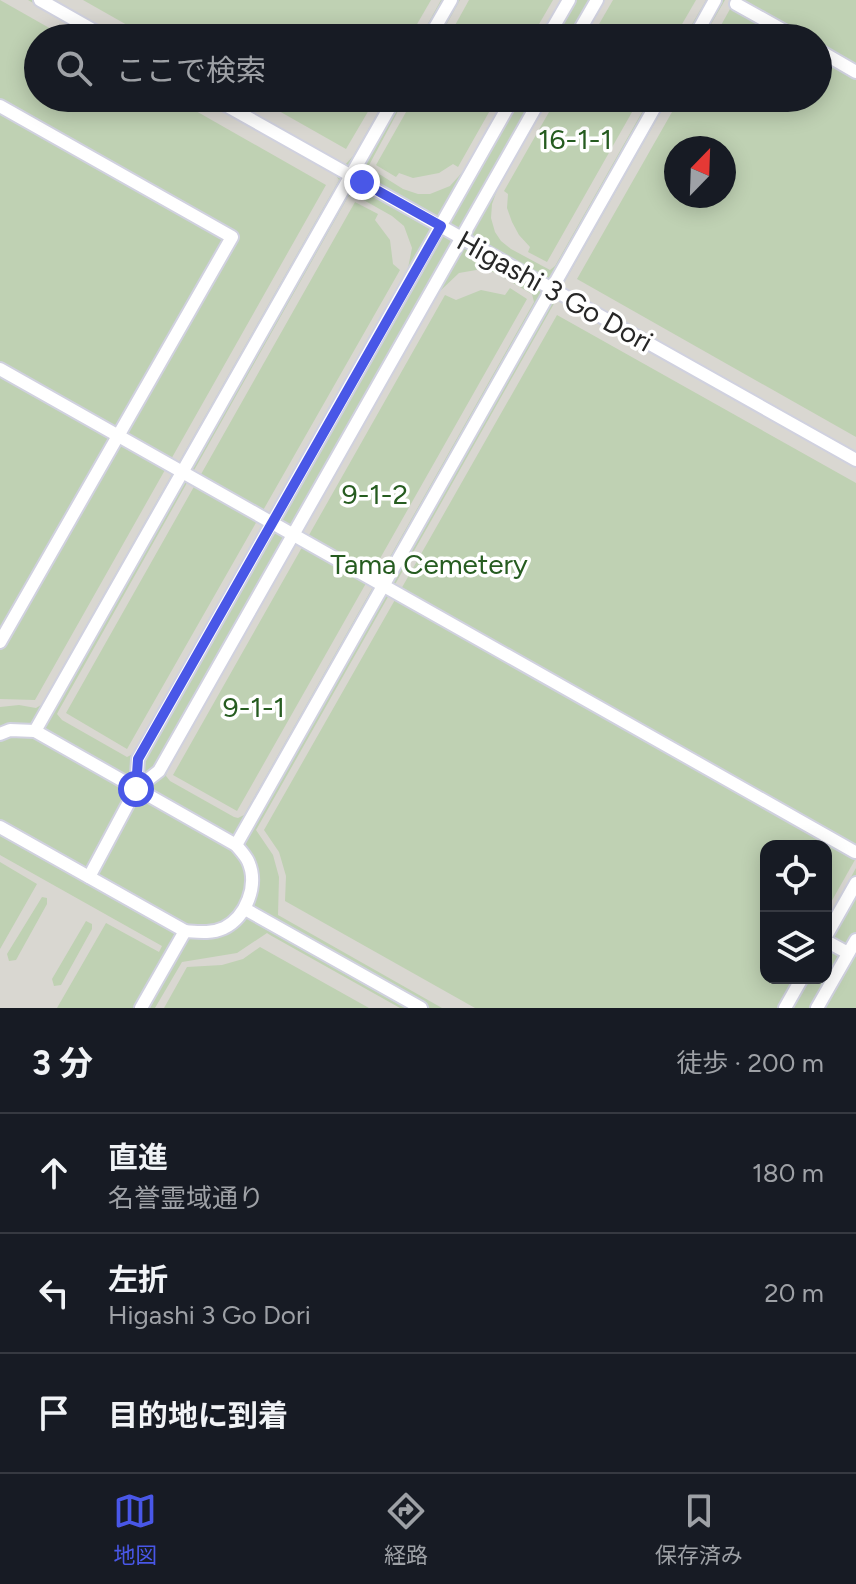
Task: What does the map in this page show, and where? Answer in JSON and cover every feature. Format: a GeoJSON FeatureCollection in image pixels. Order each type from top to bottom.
{"type":"FeatureCollection","features":[{"type":"Feature","properties":{"kind":"lane"},"geometry":{"type":"LineString","coordinates":[[40,0],[82,24]]}},
{"type":"Feature","properties":{"kind":"lane"},"geometry":{"type":"LineString","coordinates":[[437,24],[451,0]]}},
{"type":"Feature","properties":{"kind":"lane"},"geometry":{"type":"LineString","coordinates":[[555,24],[569,0]]}},
{"type":"Feature","properties":{"kind":"lane"},"geometry":{"type":"LineString","coordinates":[[583,24],[597,0]]}},
{"type":"Feature","properties":{"kind":"lane"},"geometry":{"type":"LineString","coordinates":[[702,24],[715,0]]}},
{"type":"Feature","properties":{"kind":"lane"},"geometry":{"type":"LineString","coordinates":[[736,4],[772,24]]}},
{"type":"Feature","properties":{"kind":"lane"},"geometry":{"type":"LineString","coordinates":[[832,58],[856,72]]}},
{"type":"Feature","properties":{"kind":"lane"},"geometry":{"type":"LineString","coordinates":[[0,106],[232,237],[2,637]]}},
{"type":"Feature","properties":{"kind":"lane","name":"Higashi 3 Go Dori"},"geometry":{"type":"LineString","coordinates":[[238,112],[856,460]]}},
{"type":"Feature","properties":{"kind":"lane"},"geometry":{"type":"LineString","coordinates":[[35,731],[387,112]]}},
{"type":"Feature","properties":{"kind":"lane"},"geometry":{"type":"LineString","coordinates":[[136,789],[138,759],[505,112]]}},
{"type":"Feature","properties":{"kind":"lane"},"geometry":{"type":"LineString","coordinates":[[89,877],[136,789],[159,771],[533,112]]}},
{"type":"Feature","properties":{"kind":"lane"},"geometry":{"type":"LineString","coordinates":[[236,845],[652,112]]}},
{"type":"Feature","properties":{"kind":"lane"},"geometry":{"type":"LineString","coordinates":[[0,369],[855,852]]}},
{"type":"Feature","properties":{"kind":"lane"},"geometry":{"type":"LineString","coordinates":[[0,734],[10,730],[35,731],[236,845],[248,861],[252,878],[245,909],[222,930],[204,933],[185,931],[0,827]]}},
{"type":"Feature","properties":{"kind":"lane"},"geometry":{"type":"LineString","coordinates":[[832,927],[856,883]]}},
{"type":"Feature","properties":{"kind":"lane"},"geometry":{"type":"LineString","coordinates":[[245,909],[421,1008]]}},
{"type":"Feature","properties":{"kind":"lane"},"geometry":{"type":"LineString","coordinates":[[141,1008],[185,931]]}},
{"type":"Feature","properties":{"kind":"lane"},"geometry":{"type":"LineString","coordinates":[[817,1008],[856,940]]}},
{"type":"Feature","properties":{"kind":"lane"},"geometry":{"type":"LineString","coordinates":[[832,942],[848,953]]}},
{"type":"Feature","properties":{"kind":"lane"},"geometry":{"type":"LineString","coordinates":[[785,1008],[799,984]]}},
{"type":"Feature","properties":{"kind":"green space","name":"Tama Cemetery"},"geometry":{"type":"Polygon","coordinates":[[[0,0],[856,0],[856,1008],[0,1008],[0,0]]]}},
{"type":"Feature","properties":{"kind":"shaded area"},"geometry":{"type":"Polygon","coordinates":[[[0,0],[28,0],[70,24],[42,24],[0,0]]]}},
{"type":"Feature","properties":{"kind":"shaded area"},"geometry":{"type":"Polygon","coordinates":[[[51,0],[83,0],[125,24],[93,24],[51,0]]]}},
{"type":"Feature","properties":{"kind":"shaded area"},"geometry":{"type":"Polygon","coordinates":[[[431,0],[441,0],[428,24],[417,24],[431,0]]]}},
{"type":"Feature","properties":{"kind":"shaded area"},"geometry":{"type":"Polygon","coordinates":[[[460,0],[469,0],[456,24],[447,24],[460,0]]]}},
{"type":"Feature","properties":{"kind":"shaded area"},"geometry":{"type":"Polygon","coordinates":[[[553,0],[562,0],[548,24],[539,24],[553,0]]]}},
{"type":"Feature","properties":{"kind":"shaded area"},"geometry":{"type":"Polygon","coordinates":[[[604,0],[613,0],[599,24],[591,24],[604,0]]]}},
{"type":"Feature","properties":{"kind":"shaded area"},"geometry":{"type":"Polygon","coordinates":[[[696,0],[706,0],[692,24],[682,24],[696,0]]]}},
{"type":"Feature","properties":{"kind":"shaded area"},"geometry":{"type":"Polygon","coordinates":[[[725,0],[735,0],[722,24],[711,24],[725,0]]]}},
{"type":"Feature","properties":{"kind":"shaded area"},"geometry":{"type":"Polygon","coordinates":[[[198,112],[226,112],[335,174],[339,180],[41,705],[36,708],[19,705],[0,707],[0,699],[35,700],[326,185],[198,112]]]}},
{"type":"Feature","properties":{"kind":"shaded area"},"geometry":{"type":"Polygon","coordinates":[[[250,112],[281,112],[346,149],[368,112],[378,112],[345,165],[250,112]]]}},
{"type":"Feature","properties":{"kind":"shaded area"},"geometry":{"type":"Polygon","coordinates":[[[397,112],[406,112],[376,165],[396,177],[399,173],[413,178],[439,173],[453,164],[458,167],[489,112],[498,112],[467,167],[450,186],[430,194],[418,194],[403,189],[368,167],[397,112]]]}},
{"type":"Feature","properties":{"kind":"shaded area"},"geometry":{"type":"Polygon","coordinates":[[[541,112],[549,112],[504,191],[508,194],[507,208],[512,222],[530,247],[528,252],[547,262],[632,112],[642,112],[550,270],[511,249],[495,232],[491,218],[492,204],[499,185],[541,112]]]}},
{"type":"Feature","properties":{"kind":"shaded area"},"geometry":{"type":"Polygon","coordinates":[[[661,112],[672,112],[577,279],[856,437],[856,453],[564,288],[564,283],[661,112]]]}},
{"type":"Feature","properties":{"kind":"shaded area"},"geometry":{"type":"Polygon","coordinates":[[[353,194],[404,226],[412,248],[407,273],[135,753],[127,757],[62,720],[57,714],[348,197],[353,194]],[[355,202],[66,713],[127,749],[400,270],[393,264],[390,240],[375,220],[378,214],[355,202]]]}},
{"type":"Feature","properties":{"kind":"shaded area"},"geometry":{"type":"Polygon","coordinates":[[[482,269],[496,273],[532,294],[534,302],[244,815],[234,817],[170,781],[167,771],[439,292],[459,273],[482,269]],[[510,288],[505,295],[481,290],[456,300],[445,295],[173,775],[237,811],[527,299],[510,288]]]}},
{"type":"Feature","properties":{"kind":"shaded area"},"geometry":{"type":"Polygon","coordinates":[[[556,300],[856,468],[856,483],[557,315],[264,830],[279,852],[286,876],[285,901],[475,1008],[442,1008],[278,915],[279,877],[273,855],[256,830],[556,300]]]}},
{"type":"Feature","properties":{"kind":"shaded area"},"geometry":{"type":"Polygon","coordinates":[[[0,855],[162,946],[159,952],[106,923],[57,1008],[0,1008],[0,949],[37,884],[0,862],[0,855]],[[42,897],[7,954],[9,961],[16,960],[47,904],[47,898],[42,897]],[[86,921],[52,979],[54,986],[61,985],[92,929],[92,924],[86,921]]]}},
{"type":"Feature","properties":{"kind":"shaded area"},"geometry":{"type":"Polygon","coordinates":[[[856,858],[856,868],[832,910],[832,900],[856,858]]]}},
{"type":"Feature","properties":{"kind":"shaded area"},"geometry":{"type":"Polygon","coordinates":[[[267,933],[400,1008],[369,1008],[260,947],[243,959],[222,965],[187,967],[164,1008],[155,1008],[182,962],[237,953],[267,933]]]}},
{"type":"Feature","properties":{"kind":"route"},"geometry":{"type":"LineString","coordinates":[[136,789],[138,759],[441,226],[362,182]]}},
{"type":"Feature","properties":{"kind":"park label","name":"16-1-1"},"geometry":{"type":"Point","coordinates":[575,139]}},
{"type":"Feature","properties":{"kind":"park label","name":"9-1-2"},"geometry":{"type":"Point","coordinates":[375,494]}},
{"type":"Feature","properties":{"kind":"park label","name":"9-1-1"},"geometry":{"type":"Point","coordinates":[254,707]}}]}
